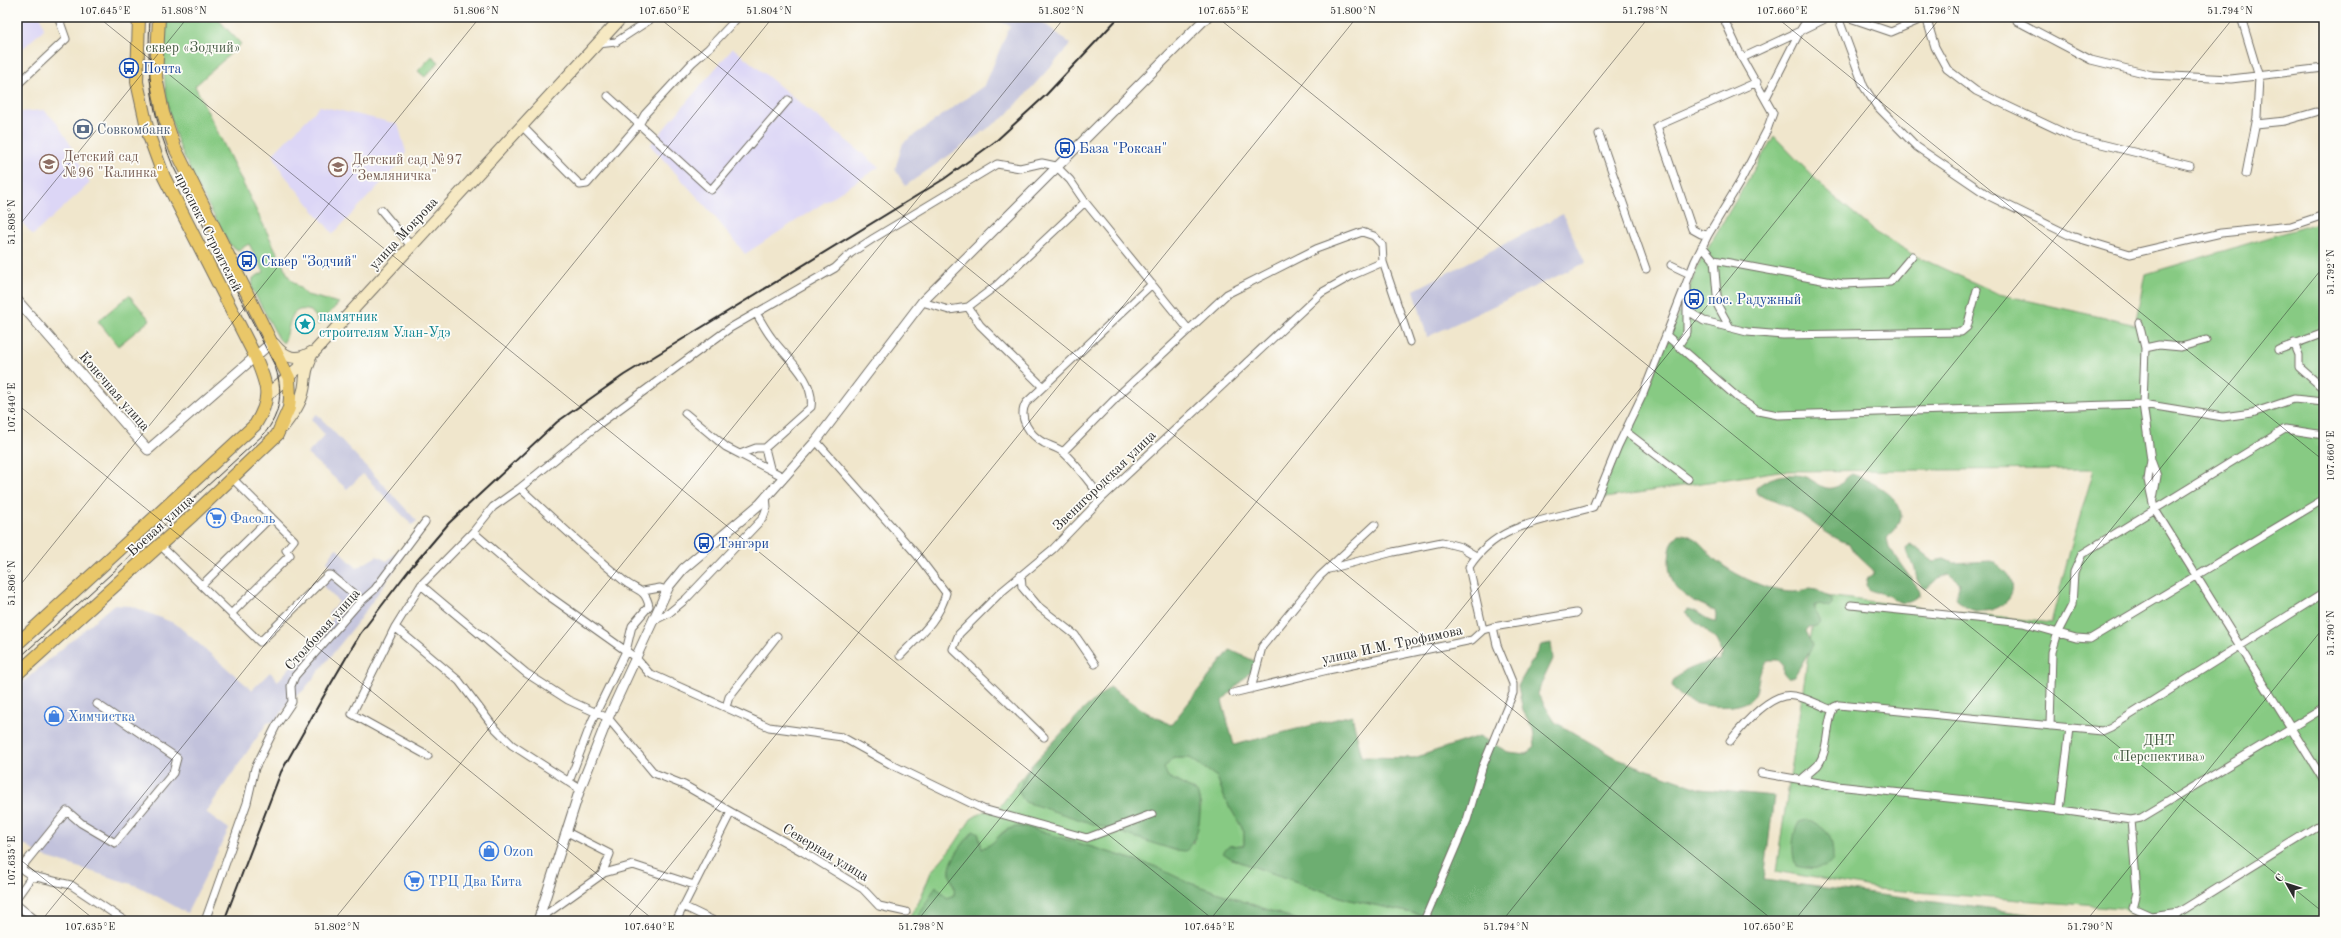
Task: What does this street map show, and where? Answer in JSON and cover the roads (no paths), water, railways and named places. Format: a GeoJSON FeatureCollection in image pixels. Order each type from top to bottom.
{"type":"FeatureCollection","features":[{"type":"Feature","properties":{"kind":"main road","name":"проспект Строителей"},"geometry":{"type":"LineString","coordinates":[[139,17],[137,82],[149,136],[164,177],[255,356],[267,387],[265,407]]}},
{"type":"Feature","properties":{"kind":"main road","name":"проспект Строителей"},"geometry":{"type":"LineString","coordinates":[[159,17],[156,77],[168,128],[179,155],[289,378]]}},
{"type":"Feature","properties":{"kind":"main road","name":"улица Мокрова"},"geometry":{"type":"LineString","coordinates":[[267,395],[289,378],[622,17]]}},
{"type":"Feature","properties":{"kind":"main road"},"geometry":{"type":"LineString","coordinates":[[272,342],[280,352],[289,358],[302,358],[317,348]]}},
{"type":"Feature","properties":{"kind":"main road"},"geometry":{"type":"LineString","coordinates":[[277,435],[298,408],[304,388],[304,372],[317,348]]}},
{"type":"Feature","properties":{"kind":"main road","name":"Боевая улица"},"geometry":{"type":"LineString","coordinates":[[17,674],[160,545],[277,435],[289,408],[289,378]]}},
{"type":"Feature","properties":{"kind":"main road","name":"Боевая улица"},"geometry":{"type":"LineString","coordinates":[[17,644],[255,425],[265,407]]}},
{"type":"Feature","properties":{"kind":"street"},"geometry":{"type":"LineString","coordinates":[[17,85],[66,39],[60,22],[65,17]]}},
{"type":"Feature","properties":{"kind":"street"},"geometry":{"type":"LineString","coordinates":[[598,44],[616,42],[654,17]]}},
{"type":"Feature","properties":{"kind":"street"},"geometry":{"type":"LineString","coordinates":[[522,126],[582,186],[587,184],[640,123],[645,114],[692,62],[709,48],[738,17]]}},
{"type":"Feature","properties":{"kind":"street"},"geometry":{"type":"LineString","coordinates":[[538,921],[580,789],[608,718],[667,590],[683,570],[766,496],[784,477],[816,440],[922,302],[1056,166],[1207,17]]}},
{"type":"Feature","properties":{"kind":"street"},"geometry":{"type":"LineString","coordinates":[[1483,630],[1469,567],[1476,556],[1490,542],[1526,523],[1593,507],[1625,431],[1643,394],[1702,246],[1740,182],[1767,130],[1773,113],[1757,82],[1742,58],[1723,17]]}},
{"type":"Feature","properties":{"kind":"street"},"geometry":{"type":"LineString","coordinates":[[1766,98],[1800,31],[1809,17]]}},
{"type":"Feature","properties":{"kind":"street"},"geometry":{"type":"LineString","coordinates":[[1742,58],[1829,17]]}},
{"type":"Feature","properties":{"kind":"street"},"geometry":{"type":"LineString","coordinates":[[1838,17],[1864,87],[1876,105],[1917,147],[1989,196],[2071,236],[2130,254],[2220,233],[2291,226],[2324,215]]}},
{"type":"Feature","properties":{"kind":"street"},"geometry":{"type":"LineString","coordinates":[[1847,17],[1891,32],[1926,17],[1935,47],[1947,69],[1976,91],[2073,137],[2190,166]]}},
{"type":"Feature","properties":{"kind":"street"},"geometry":{"type":"LineString","coordinates":[[2016,17],[2017,21],[2091,60],[2152,75],[2231,79],[2259,77],[2324,68]]}},
{"type":"Feature","properties":{"kind":"street"},"geometry":{"type":"LineString","coordinates":[[2241,17],[2259,77],[2256,124],[2246,174]]}},
{"type":"Feature","properties":{"kind":"street"},"geometry":{"type":"LineString","coordinates":[[1708,234],[1701,234],[1692,229],[1657,126],[1757,82]]}},
{"type":"Feature","properties":{"kind":"street"},"geometry":{"type":"LineString","coordinates":[[608,96],[640,123],[711,190],[788,100]]}},
{"type":"Feature","properties":{"kind":"street"},"geometry":{"type":"LineString","coordinates":[[2256,124],[2285,121],[2316,112]]}},
{"type":"Feature","properties":{"kind":"street"},"geometry":{"type":"LineString","coordinates":[[1599,134],[1646,269]]}},
{"type":"Feature","properties":{"kind":"street"},"geometry":{"type":"LineString","coordinates":[[428,756],[352,714],[395,627],[421,585],[473,532],[493,507],[520,488],[599,424],[730,328],[835,268],[851,253],[874,238],[997,164],[1020,168],[1042,163],[1056,166],[1070,180],[1085,202],[1189,330]]}},
{"type":"Feature","properties":{"kind":"street"},"geometry":{"type":"LineString","coordinates":[[922,302],[949,310],[968,307],[998,285],[1085,202]]}},
{"type":"Feature","properties":{"kind":"street"},"geometry":{"type":"LineString","coordinates":[[381,210],[411,246]]}},
{"type":"Feature","properties":{"kind":"street"},"geometry":{"type":"LineString","coordinates":[[1063,452],[1124,390],[1228,294],[1316,249],[1362,232],[1374,236],[1382,245],[1383,262],[1410,342]]}},
{"type":"Feature","properties":{"kind":"street"},"geometry":{"type":"LineString","coordinates":[[1702,246],[1714,260],[1718,306],[1729,326]]}},
{"type":"Feature","properties":{"kind":"street"},"geometry":{"type":"LineString","coordinates":[[1714,260],[1843,284],[1890,282],[1912,256]]}},
{"type":"Feature","properties":{"kind":"street","name":"Звенигородская улица"},"geometry":{"type":"LineString","coordinates":[[1044,737],[953,649],[959,634],[1020,575],[1053,550],[1102,498],[1321,293],[1351,276],[1383,262]]}},
{"type":"Feature","properties":{"kind":"street"},"geometry":{"type":"LineString","coordinates":[[1671,265],[1690,274]]}},
{"type":"Feature","properties":{"kind":"street"},"geometry":{"type":"LineString","coordinates":[[1678,346],[1687,332],[1687,282]]}},
{"type":"Feature","properties":{"kind":"street"},"geometry":{"type":"LineString","coordinates":[[1102,498],[1063,452],[1043,442],[1029,429],[1022,418],[1022,410],[1026,403],[1152,284]]}},
{"type":"Feature","properties":{"kind":"street"},"geometry":{"type":"LineString","coordinates":[[1688,311],[1704,321],[1729,326],[1747,332],[1783,334],[1961,332],[1967,327],[1977,290]]}},
{"type":"Feature","properties":{"kind":"street","name":"Конечная улица"},"geometry":{"type":"LineString","coordinates":[[17,300],[148,450],[272,342]]}},
{"type":"Feature","properties":{"kind":"street"},"geometry":{"type":"LineString","coordinates":[[968,307],[985,330],[1043,387]]}},
{"type":"Feature","properties":{"kind":"street"},"geometry":{"type":"LineString","coordinates":[[740,454],[756,448],[765,448],[811,407],[812,398],[809,388],[799,371],[771,336],[756,313]]}},
{"type":"Feature","properties":{"kind":"street"},"geometry":{"type":"LineString","coordinates":[[2139,323],[2145,348],[2143,404],[2151,460],[2148,480],[2154,508],[2324,781]]}},
{"type":"Feature","properties":{"kind":"street"},"geometry":{"type":"LineString","coordinates":[[2278,350],[2324,333]]}},
{"type":"Feature","properties":{"kind":"street"},"geometry":{"type":"LineString","coordinates":[[1666,336],[1738,398],[1758,411],[1778,415],[2143,404],[2223,417],[2252,413],[2294,399],[2324,402]]}},
{"type":"Feature","properties":{"kind":"street"},"geometry":{"type":"LineString","coordinates":[[2145,348],[2159,345],[2181,347],[2206,340]]}},
{"type":"Feature","properties":{"kind":"street"},"geometry":{"type":"LineString","coordinates":[[2294,343],[2299,355],[2299,367],[2324,388]]}},
{"type":"Feature","properties":{"kind":"street"},"geometry":{"type":"LineString","coordinates":[[685,413],[717,440],[784,477]]}},
{"type":"Feature","properties":{"kind":"street"},"geometry":{"type":"LineString","coordinates":[[2050,726],[2052,652],[2058,632],[2072,605],[2074,572],[2082,554],[2154,508],[2285,429],[2324,435]]}},
{"type":"Feature","properties":{"kind":"street"},"geometry":{"type":"LineString","coordinates":[[1625,431],[1688,479]]}},
{"type":"Feature","properties":{"kind":"street"},"geometry":{"type":"LineString","coordinates":[[816,440],[917,555],[946,593],[941,609],[900,656]]}},
{"type":"Feature","properties":{"kind":"street"},"geometry":{"type":"LineString","coordinates":[[765,448],[770,468]]}},
{"type":"Feature","properties":{"kind":"street"},"geometry":{"type":"LineString","coordinates":[[232,478],[294,540],[286,550],[290,555],[232,613]]}},
{"type":"Feature","properties":{"kind":"street"},"geometry":{"type":"LineString","coordinates":[[520,488],[570,536],[628,584],[643,591],[660,588],[667,590]]}},
{"type":"Feature","properties":{"kind":"street"},"geometry":{"type":"LineString","coordinates":[[653,621],[669,613],[686,599],[763,518],[767,507],[766,496]]}},
{"type":"Feature","properties":{"kind":"street"},"geometry":{"type":"LineString","coordinates":[[1851,605],[2023,623],[2084,640],[2090,638],[2197,576],[2324,499]]}},
{"type":"Feature","properties":{"kind":"street"},"geometry":{"type":"LineString","coordinates":[[202,585],[271,517]]}},
{"type":"Feature","properties":{"kind":"street","name":"Столбовая улица"},"geometry":{"type":"LineString","coordinates":[[205,921],[248,803],[255,768],[276,726],[292,702],[292,682],[362,600],[375,589],[425,522]]}},
{"type":"Feature","properties":{"kind":"street"},"geometry":{"type":"LineString","coordinates":[[1250,688],[1262,647],[1327,570],[1375,525]]}},
{"type":"Feature","properties":{"kind":"street"},"geometry":{"type":"LineString","coordinates":[[473,532],[540,589],[636,658],[649,673],[769,727],[842,737],[892,765],[983,808],[1087,838],[1152,814]]}},
{"type":"Feature","properties":{"kind":"street"},"geometry":{"type":"LineString","coordinates":[[1327,570],[1393,552],[1442,542],[1461,547],[1476,556]]}},
{"type":"Feature","properties":{"kind":"street"},"geometry":{"type":"LineString","coordinates":[[160,545],[232,613],[260,642],[328,575],[331,575],[362,600]]}},
{"type":"Feature","properties":{"kind":"street"},"geometry":{"type":"LineString","coordinates":[[1020,575],[1022,587],[1038,606],[1075,636],[1095,664]]}},
{"type":"Feature","properties":{"kind":"street"},"geometry":{"type":"LineString","coordinates":[[421,585],[526,673],[568,700],[608,718]]}},
{"type":"Feature","properties":{"kind":"street"},"geometry":{"type":"LineString","coordinates":[[569,782],[597,713],[626,651],[632,626],[649,606],[643,591]]}},
{"type":"Feature","properties":{"kind":"street"},"geometry":{"type":"LineString","coordinates":[[1801,780],[1818,765],[1824,753],[1832,710],[1839,705],[2102,730],[2111,727],[2324,593]]}},
{"type":"Feature","properties":{"kind":"street","name":"улица И.М. Трофимова"},"geometry":{"type":"LineString","coordinates":[[1233,693],[1328,670],[1472,640],[1483,630],[1493,627],[1576,613]]}},
{"type":"Feature","properties":{"kind":"street"},"geometry":{"type":"LineString","coordinates":[[395,627],[459,681],[493,726],[512,746],[580,789]]}},
{"type":"Feature","properties":{"kind":"street"},"geometry":{"type":"LineString","coordinates":[[1424,921],[1467,820],[1482,768],[1512,693],[1513,684],[1497,645],[1493,627]]}},
{"type":"Feature","properties":{"kind":"street"},"geometry":{"type":"LineString","coordinates":[[726,707],[729,696],[777,636]]}},
{"type":"Feature","properties":{"kind":"street"},"geometry":{"type":"LineString","coordinates":[[1730,741],[1746,720],[1784,696],[1795,697],[1832,710]]}},
{"type":"Feature","properties":{"kind":"street"},"geometry":{"type":"LineString","coordinates":[[97,704],[177,758],[172,773],[115,843],[81,823],[67,811],[19,867],[32,876],[71,886],[125,921]]}},
{"type":"Feature","properties":{"kind":"street"},"geometry":{"type":"LineString","coordinates":[[1761,773],[1837,786],[2060,810],[2131,820],[2141,818],[2324,708]]}},
{"type":"Feature","properties":{"kind":"street","name":"Северная улица"},"geometry":{"type":"LineString","coordinates":[[608,718],[654,774],[684,785],[803,852],[863,889],[879,906],[906,912]]}},
{"type":"Feature","properties":{"kind":"street"},"geometry":{"type":"LineString","coordinates":[[2060,810],[2070,728]]}},
{"type":"Feature","properties":{"kind":"street"},"geometry":{"type":"LineString","coordinates":[[676,921],[731,812]]}},
{"type":"Feature","properties":{"kind":"street"},"geometry":{"type":"LineString","coordinates":[[2131,820],[2138,892],[2133,908],[2138,912],[2151,916],[2179,912]]}},
{"type":"Feature","properties":{"kind":"street"},"geometry":{"type":"LineString","coordinates":[[2170,921],[2179,912],[2324,822]]}},
{"type":"Feature","properties":{"kind":"street"},"geometry":{"type":"LineString","coordinates":[[567,832],[610,854],[602,874]]}},
{"type":"Feature","properties":{"kind":"street"},"geometry":{"type":"LineString","coordinates":[[538,921],[602,874],[633,865],[694,885]]}},
{"type":"Feature","properties":{"kind":"street"},"geometry":{"type":"LineString","coordinates":[[17,897],[32,876]]}},
{"type":"Feature","properties":{"kind":"street"},"geometry":{"type":"LineString","coordinates":[[17,905],[37,921]]}},
{"type":"Feature","properties":{"kind":"street"},"geometry":{"type":"LineString","coordinates":[[683,906],[714,921]]}},
{"type":"Feature","properties":{"kind":"tram line"},"geometry":{"type":"LineString","coordinates":[[17,660],[264,434],[274,418],[279,401],[279,383],[274,364],[173,166],[165,146],[155,110],[150,76],[150,17]]}},
{"type":"Feature","properties":{"kind":"railway"},"geometry":{"type":"LineString","coordinates":[[224,921],[281,772],[322,699],[360,634],[409,570],[449,523],[557,422],[624,375],[944,179],[996,141],[1046,95],[1119,17]]}},
{"type":"Feature","properties":{"kind":"place","name":"Почта"},"geometry":{"type":"Point","coordinates":[129,68]}},
{"type":"Feature","properties":{"kind":"place","name":"Совкомбанк"},"geometry":{"type":"Point","coordinates":[83,129]}},
{"type":"Feature","properties":{"kind":"place","name":"База \"Роксан\""},"geometry":{"type":"Point","coordinates":[1065,148]}},
{"type":"Feature","properties":{"kind":"place","name":"Детский сад №96 \"Калинка\""},"geometry":{"type":"Point","coordinates":[49,164]}},
{"type":"Feature","properties":{"kind":"place","name":"Детский сад №97 \"Земляничка\""},"geometry":{"type":"Point","coordinates":[338,167]}},
{"type":"Feature","properties":{"kind":"place","name":"Сквер \"Зодчий\""},"geometry":{"type":"Point","coordinates":[247,261]}},
{"type":"Feature","properties":{"kind":"place","name":"пос. Радужный"},"geometry":{"type":"Point","coordinates":[1694,299]}},
{"type":"Feature","properties":{"kind":"place","name":"памятник строителям Улан-Удэ"},"geometry":{"type":"Point","coordinates":[305,324]}},
{"type":"Feature","properties":{"kind":"place","name":"Фасоль"},"geometry":{"type":"Point","coordinates":[216,518]}},
{"type":"Feature","properties":{"kind":"place","name":"Тэнгэри"},"geometry":{"type":"Point","coordinates":[704,543]}},
{"type":"Feature","properties":{"kind":"place","name":"Химчистка"},"geometry":{"type":"Point","coordinates":[54,716]}},
{"type":"Feature","properties":{"kind":"place","name":"Ozon"},"geometry":{"type":"Point","coordinates":[489,851]}},
{"type":"Feature","properties":{"kind":"place","name":"ТРЦ Два Кита"},"geometry":{"type":"Point","coordinates":[414,881]}},
{"type":"Feature","properties":{"kind":"park label","name":"сквер «Зодчий»"},"geometry":{"type":"Point","coordinates":[193,47]}},
{"type":"Feature","properties":{"kind":"park label","name":"ДНТ «Перспектива»"},"geometry":{"type":"Point","coordinates":[2159,748]}}]}
